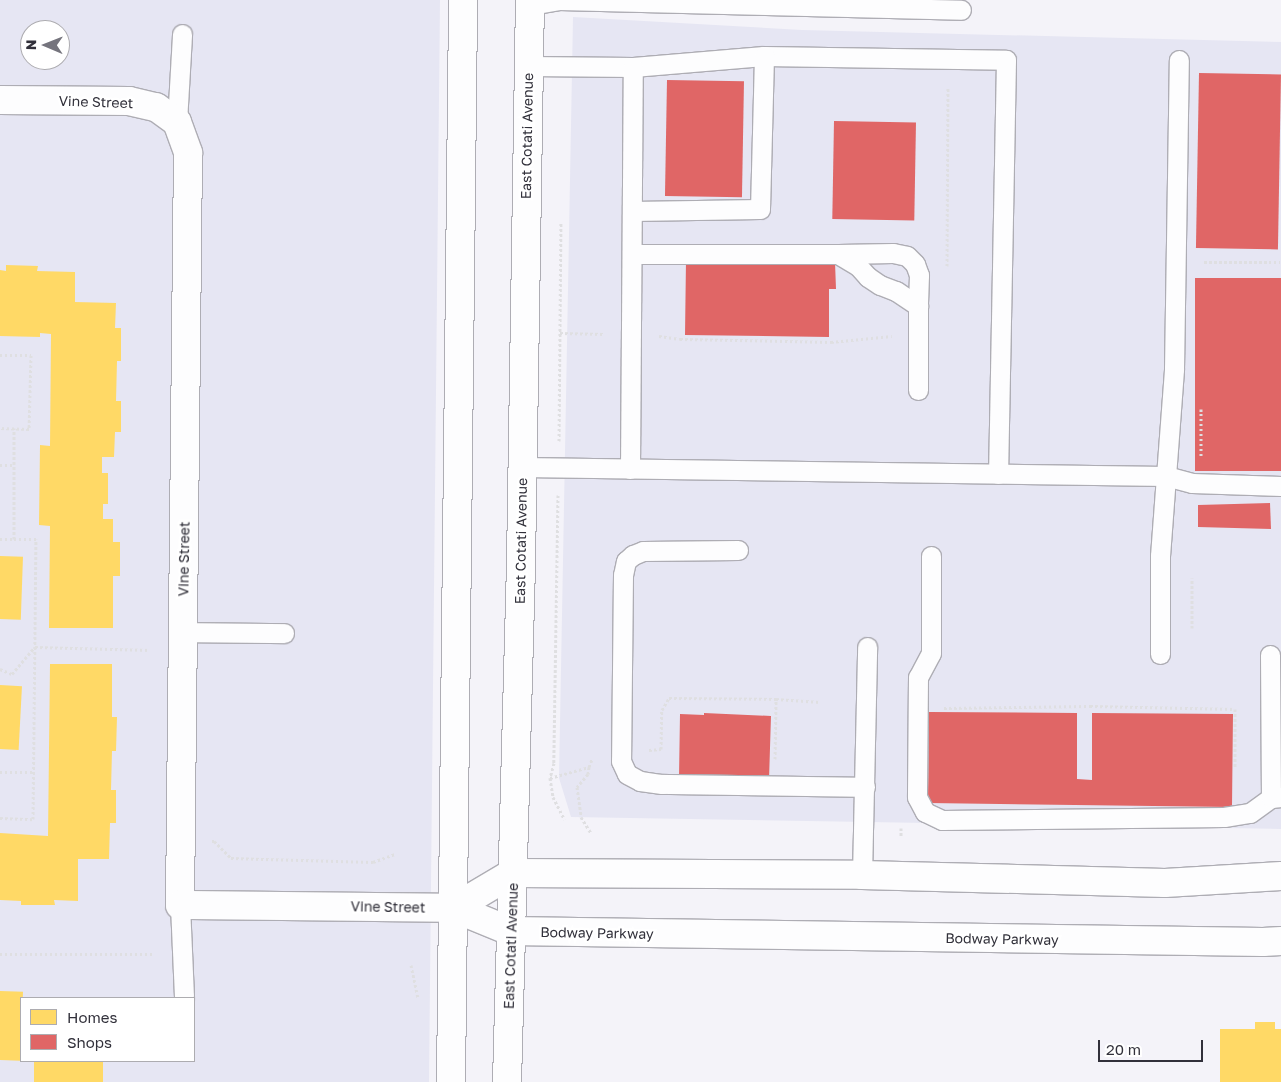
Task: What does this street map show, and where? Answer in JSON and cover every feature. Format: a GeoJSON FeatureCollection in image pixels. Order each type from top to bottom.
{"type":"FeatureCollection","features":[{"type":"Feature","properties":{"kind":"street"},"geometry":{"type":"LineString","coordinates":[[451,1082],[463,0]]}},
{"type":"Feature","properties":{"kind":"street","name":"East Cotati Avenue"},"geometry":{"type":"LineString","coordinates":[[507,1082],[522,468],[528,66],[531,3]]}},
{"type":"Feature","properties":{"kind":"street","name":"Vine Street"},"geometry":{"type":"LineString","coordinates":[[0,100],[129,101],[156,107],[176,122],[188,153],[180,905],[454,908]]}},
{"type":"Feature","properties":{"kind":"street"},"geometry":{"type":"LineString","coordinates":[[454,908],[513,873],[862,876],[1165,882],[1281,876]]}},
{"type":"Feature","properties":{"kind":"street","name":"Bodway Parkway"},"geometry":{"type":"LineString","coordinates":[[454,908],[510,931],[1281,941]]}},
{"type":"Feature","properties":{"kind":"lane"},"geometry":{"type":"LineString","coordinates":[[531,3],[559,0],[961,10]]}},
{"type":"Feature","properties":{"kind":"lane"},"geometry":{"type":"LineString","coordinates":[[176,122],[182,34]]}},
{"type":"Feature","properties":{"kind":"lane"},"geometry":{"type":"LineString","coordinates":[[528,66],[633,66],[764,56],[1006,60],[998,474]]}},
{"type":"Feature","properties":{"kind":"lane"},"geometry":{"type":"LineString","coordinates":[[632,210],[760,209],[764,56]]}},
{"type":"Feature","properties":{"kind":"lane"},"geometry":{"type":"LineString","coordinates":[[1160,654],[1160,556],[1174,369],[1179,60]]}},
{"type":"Feature","properties":{"kind":"lane"},"geometry":{"type":"LineString","coordinates":[[630,469],[633,66]]}},
{"type":"Feature","properties":{"kind":"lane"},"geometry":{"type":"LineString","coordinates":[[632,254],[892,253],[907,256],[915,264],[919,275],[918,390]]}},
{"type":"Feature","properties":{"kind":"lane"},"geometry":{"type":"LineString","coordinates":[[838,254],[858,266],[868,277],[880,285],[896,291],[918,306]]}},
{"type":"Feature","properties":{"kind":"lane"},"geometry":{"type":"LineString","coordinates":[[522,468],[1166,476],[1192,483],[1281,486]]}},
{"type":"Feature","properties":{"kind":"lane"},"geometry":{"type":"LineString","coordinates":[[738,550],[643,551],[633,554],[626,561],[623,575],[621,761],[627,774],[640,781],[662,784],[865,787]]}},
{"type":"Feature","properties":{"kind":"lane"},"geometry":{"type":"LineString","coordinates":[[931,556],[931,652],[918,676],[917,797],[925,812],[942,820],[1224,817],[1250,813],[1276,797],[1270,655]]}},
{"type":"Feature","properties":{"kind":"lane"},"geometry":{"type":"LineString","coordinates":[[183,632],[284,632]]}},
{"type":"Feature","properties":{"kind":"lane"},"geometry":{"type":"LineString","coordinates":[[862,876],[867,647]]}},
{"type":"Feature","properties":{"kind":"lane"},"geometry":{"type":"LineString","coordinates":[[180,905],[184,996]]}},
{"type":"Feature","properties":{"kind":"path"},"geometry":{"type":"LineString","coordinates":[[947,272],[948,59]]}},
{"type":"Feature","properties":{"kind":"path"},"geometry":{"type":"LineString","coordinates":[[561,214],[554,763],[550,778],[553,797],[564,819]]}},
{"type":"Feature","properties":{"kind":"path"},"geometry":{"type":"LineString","coordinates":[[1203,262],[1280,262]]}},
{"type":"Feature","properties":{"kind":"path"},"geometry":{"type":"LineString","coordinates":[[560,333],[604,334]]}},
{"type":"Feature","properties":{"kind":"path"},"geometry":{"type":"LineString","coordinates":[[654,335],[680,340],[831,342],[881,335],[899,336]]}},
{"type":"Feature","properties":{"kind":"path"},"geometry":{"type":"LineString","coordinates":[[0,355],[31,355],[30,429],[0,428]]}},
{"type":"Feature","properties":{"kind":"path"},"geometry":{"type":"LineString","coordinates":[[14,428],[14,539]]}},
{"type":"Feature","properties":{"kind":"path"},"geometry":{"type":"LineString","coordinates":[[0,465],[14,465]]}},
{"type":"Feature","properties":{"kind":"path"},"geometry":{"type":"LineString","coordinates":[[0,539],[36,539],[32,819],[0,818]]}},
{"type":"Feature","properties":{"kind":"path"},"geometry":{"type":"LineString","coordinates":[[1192,578],[1192,628]]}},
{"type":"Feature","properties":{"kind":"path"},"geometry":{"type":"LineString","coordinates":[[35,647],[156,650]]}},
{"type":"Feature","properties":{"kind":"path"},"geometry":{"type":"LineString","coordinates":[[0,669],[12,674],[35,647]]}},
{"type":"Feature","properties":{"kind":"path"},"geometry":{"type":"LineString","coordinates":[[644,750],[662,749],[662,710],[669,698],[776,699],[820,702]]}},
{"type":"Feature","properties":{"kind":"path"},"geometry":{"type":"LineString","coordinates":[[775,761],[776,699]]}},
{"type":"Feature","properties":{"kind":"path"},"geometry":{"type":"LineString","coordinates":[[938,708],[1090,706],[1235,709],[1237,728],[1235,768]]}},
{"type":"Feature","properties":{"kind":"path"},"geometry":{"type":"LineString","coordinates":[[588,767],[588,774],[577,787],[581,818],[591,833]]}},
{"type":"Feature","properties":{"kind":"path"},"geometry":{"type":"LineString","coordinates":[[0,772],[33,772]]}},
{"type":"Feature","properties":{"kind":"path"},"geometry":{"type":"LineString","coordinates":[[207,841],[214,841],[231,858],[373,862],[395,854]]}},
{"type":"Feature","properties":{"kind":"path"},"geometry":{"type":"LineString","coordinates":[[0,954],[159,954]]}},
{"type":"Feature","properties":{"kind":"shaded area"},"geometry":{"type":"Polygon","coordinates":[[[0,0],[440,0],[429,1082],[0,1082],[0,0]]]}},
{"type":"Feature","properties":{"kind":"shaded area"},"geometry":{"type":"Polygon","coordinates":[[[573,17],[802,30],[1281,42],[1281,829],[571,817],[559,778],[573,17]]]}},
{"type":"Feature","properties":{"kind":"building: Homes"},"geometry":{"type":"Polygon","coordinates":[[[6,265],[38,266],[37,271],[75,272],[75,302],[116,303],[115,328],[121,328],[121,361],[117,361],[116,401],[121,401],[121,432],[115,432],[114,457],[102,457],[102,473],[108,473],[108,504],[103,504],[103,519],[113,519],[113,542],[120,542],[120,576],[113,576],[113,628],[49,628],[50,526],[39,525],[40,445],[50,446],[51,334],[40,333],[40,337],[0,336],[0,270],[6,271],[6,265]]]}},
{"type":"Feature","properties":{"kind":"building: Homes"},"geometry":{"type":"Polygon","coordinates":[[[0,556],[23,557],[21,620],[0,619],[0,556]]]}},
{"type":"Feature","properties":{"kind":"building: Homes"},"geometry":{"type":"Polygon","coordinates":[[[50,664],[112,664],[112,717],[117,717],[116,751],[112,751],[111,790],[116,790],[116,823],[110,823],[109,859],[78,859],[78,901],[54,900],[55,905],[21,905],[21,901],[0,900],[0,833],[48,836],[50,664]]]}},
{"type":"Feature","properties":{"kind":"building: Homes"},"geometry":{"type":"Polygon","coordinates":[[[0,685],[22,686],[19,750],[0,749],[0,685]]]}},
{"type":"Feature","properties":{"kind":"building: Homes"},"geometry":{"type":"Polygon","coordinates":[[[0,991],[23,992],[23,997],[20,997],[20,1061],[0,1060],[0,991]]]}},
{"type":"Feature","properties":{"kind":"building: Homes"},"geometry":{"type":"Polygon","coordinates":[[[1255,1022],[1275,1022],[1275,1029],[1281,1029],[1281,1082],[1220,1082],[1220,1029],[1255,1029],[1255,1022]]]}},
{"type":"Feature","properties":{"kind":"building: Homes"},"geometry":{"type":"Polygon","coordinates":[[[34,1062],[103,1062],[103,1082],[34,1082],[34,1062]]]}},
{"type":"Feature","properties":{"kind":"building: Shops"},"geometry":{"type":"Polygon","coordinates":[[[1199,73],[1281,74],[1278,249],[1196,248],[1199,73]]]}},
{"type":"Feature","properties":{"kind":"building: Shops"},"geometry":{"type":"Polygon","coordinates":[[[667,80],[744,81],[742,197],[665,196],[667,80]]]}},
{"type":"Feature","properties":{"kind":"building: Shops"},"geometry":{"type":"Polygon","coordinates":[[[834,121],[916,122],[914,220],[832,219],[834,121]]]}},
{"type":"Feature","properties":{"kind":"building: Shops"},"geometry":{"type":"Polygon","coordinates":[[[686,260],[835,262],[836,289],[829,289],[829,337],[685,335],[686,260]]]}},
{"type":"Feature","properties":{"kind":"building: Shops"},"geometry":{"type":"Polygon","coordinates":[[[1195,278],[1281,278],[1281,471],[1195,471],[1195,278]]]}},
{"type":"Feature","properties":{"kind":"building: Shops"},"geometry":{"type":"Polygon","coordinates":[[[1270,503],[1271,529],[1198,527],[1198,505],[1270,503]]]}},
{"type":"Feature","properties":{"kind":"building: Shops"},"geometry":{"type":"Polygon","coordinates":[[[929,712],[1077,713],[1077,779],[1092,780],[1092,713],[1233,714],[1232,807],[928,803],[929,712]]]}},
{"type":"Feature","properties":{"kind":"building: Shops"},"geometry":{"type":"Polygon","coordinates":[[[704,713],[771,716],[769,780],[679,778],[680,714],[704,715],[704,713]]]}}]}
